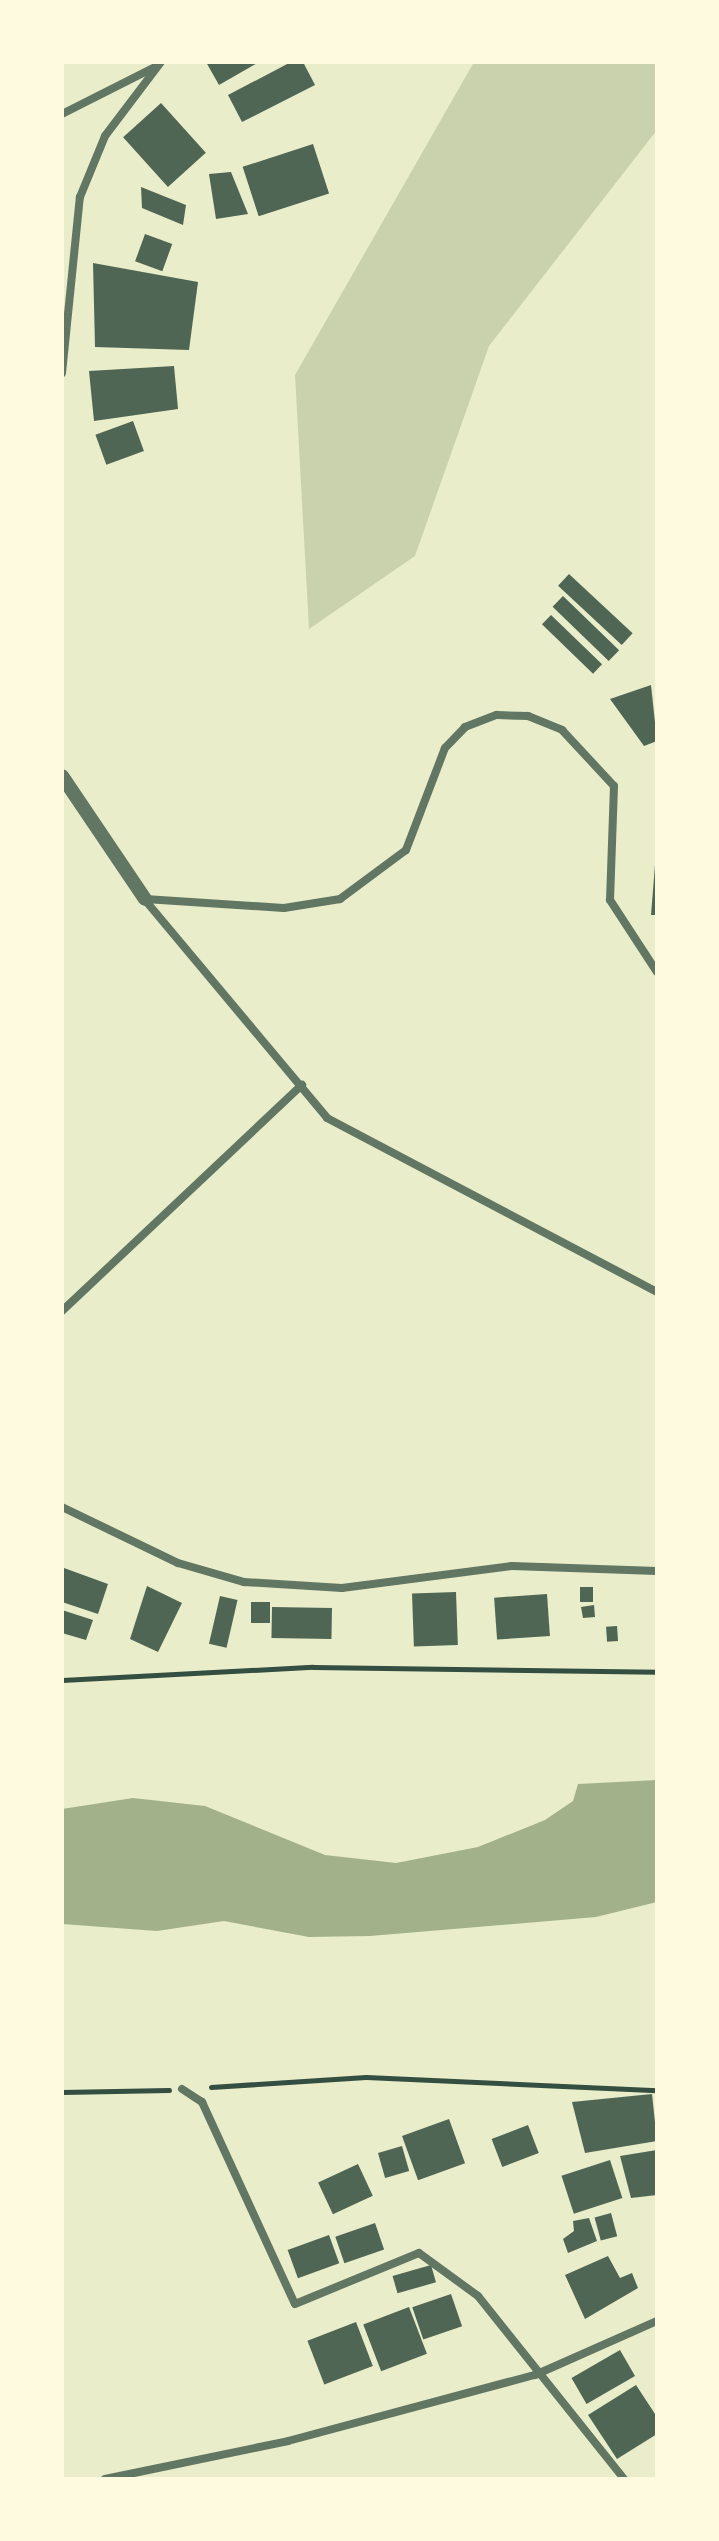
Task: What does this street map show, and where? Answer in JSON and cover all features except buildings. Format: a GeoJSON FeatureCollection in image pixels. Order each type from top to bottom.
{"type":"FeatureCollection","features":[{"type":"Feature","properties":{"kind":"street"},"geometry":{"type":"LineString","coordinates":[[62,114],[159,64]]}},
{"type":"Feature","properties":{"kind":"street"},"geometry":{"type":"LineString","coordinates":[[62,373],[80,197],[105,136],[159,64]]}},
{"type":"Feature","properties":{"kind":"street"},"geometry":{"type":"LineString","coordinates":[[145,899],[242,908],[340,899],[406,850],[445,748],[465,727],[497,715],[528,716],[562,730],[614,786],[610,900],[657,972]]}},
{"type":"Feature","properties":{"kind":"street"},"geometry":{"type":"LineString","coordinates":[[62,776],[145,899],[327,1118],[657,1292]]}},
{"type":"Feature","properties":{"kind":"street"},"geometry":{"type":"LineString","coordinates":[[62,1311],[302,1085]]}},
{"type":"Feature","properties":{"kind":"street"},"geometry":{"type":"LineString","coordinates":[[62,1507],[178,1563],[244,1582],[342,1588],[512,1566],[657,1571]]}},
{"type":"Feature","properties":{"kind":"street"},"geometry":{"type":"LineString","coordinates":[[182,2089],[202,2102],[295,2304],[419,2253],[478,2296],[535,2375],[624,2479]]}},
{"type":"Feature","properties":{"kind":"street"},"geometry":{"type":"LineString","coordinates":[[105,2479],[288,2441],[535,2375],[657,2321]]}},
{"type":"Feature","properties":{"kind":"path"},"geometry":{"type":"LineString","coordinates":[[62,1680],[313,1667],[657,1672]]}},
{"type":"Feature","properties":{"kind":"path"},"geometry":{"type":"LineString","coordinates":[[62,2092],[182,2089],[366,2077],[657,2090]]}},
{"type":"Feature","properties":{"kind":"shaded area"},"geometry":{"type":"Polygon","coordinates":[[[474,62],[657,62],[657,130],[489,346],[415,556],[309,629],[295,375],[474,62]]]}},
{"type":"Feature","properties":{"kind":"shaded area"},"geometry":{"type":"Polygon","coordinates":[[[657,1780],[657,1902],[596,1917],[370,1936],[309,1937],[224,1921],[157,1931],[62,1924],[62,1809],[133,1798],[205,1806],[325,1855],[396,1863],[478,1847],[545,1820],[573,1801],[578,1784],[657,1780]]]}}]}
